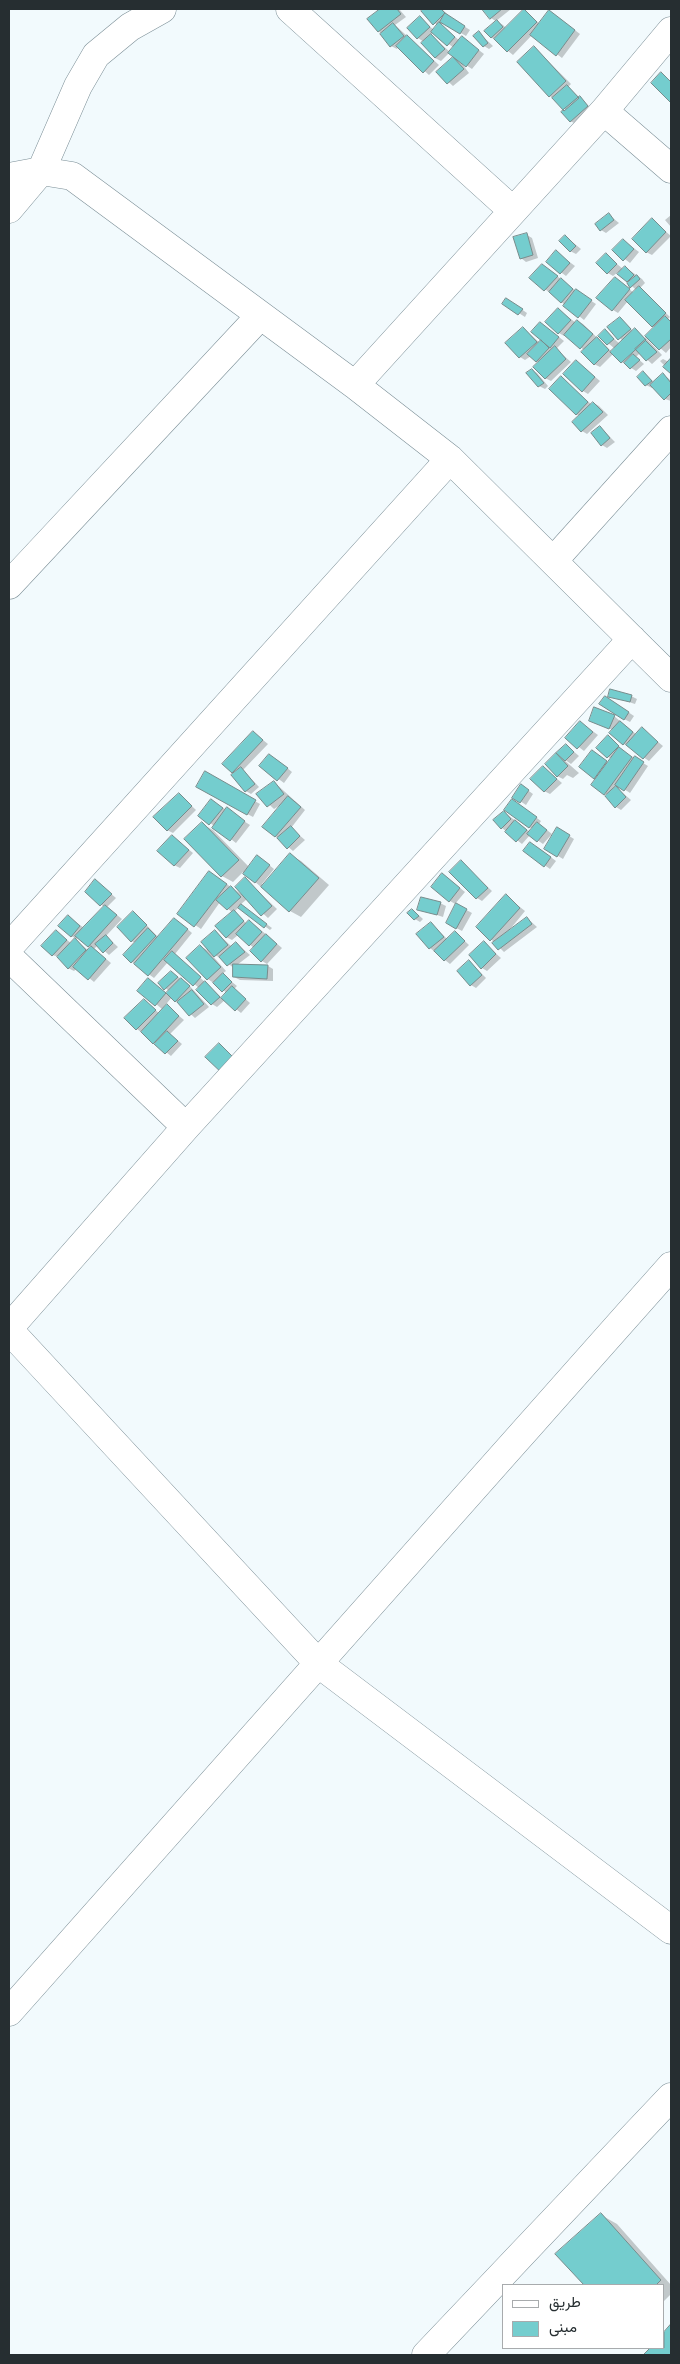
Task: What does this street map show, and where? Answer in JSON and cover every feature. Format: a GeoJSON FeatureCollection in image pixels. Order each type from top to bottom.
{"type":"FeatureCollection","features":[{"type":"Feature","properties":{"kind":"street"},"geometry":{"type":"LineString","coordinates":[[9,209],[41,171],[78,86],[96,55],[130,27],[162,9]]}},
{"type":"Feature","properties":{"kind":"street"},"geometry":{"type":"LineString","coordinates":[[290,9],[512,210]]}},
{"type":"Feature","properties":{"kind":"street"},"geometry":{"type":"LineString","coordinates":[[355,386],[604,110],[671,31]]}},
{"type":"Feature","properties":{"kind":"street"},"geometry":{"type":"LineString","coordinates":[[604,110],[671,169]]}},
{"type":"Feature","properties":{"kind":"street"},"geometry":{"type":"LineString","coordinates":[[9,177],[41,171],[72,176],[355,386],[450,459],[671,678]]}},
{"type":"Feature","properties":{"kind":"street"},"geometry":{"type":"LineString","coordinates":[[9,585],[260,316]]}},
{"type":"Feature","properties":{"kind":"street"},"geometry":{"type":"LineString","coordinates":[[554,560],[671,430]]}},
{"type":"Feature","properties":{"kind":"street"},"geometry":{"type":"LineString","coordinates":[[9,946],[450,459]]}},
{"type":"Feature","properties":{"kind":"street"},"geometry":{"type":"LineString","coordinates":[[632,639],[186,1127],[9,1329],[319,1664],[671,1930]]}},
{"type":"Feature","properties":{"kind":"street"},"geometry":{"type":"LineString","coordinates":[[9,957],[186,1127]]}},
{"type":"Feature","properties":{"kind":"street"},"geometry":{"type":"LineString","coordinates":[[9,2012],[671,1266]]}},
{"type":"Feature","properties":{"kind":"street"},"geometry":{"type":"LineString","coordinates":[[426,2355],[671,2097]]}},
{"type":"Feature","properties":{"kind":"building"},"geometry":{"type":"Polygon","coordinates":[[[380,9],[397,9],[401,14],[378,32],[367,19],[380,9]]]}},
{"type":"Feature","properties":{"kind":"building"},"geometry":{"type":"Polygon","coordinates":[[[423,9],[441,9],[445,13],[433,25],[421,11],[423,9]]]}},
{"type":"Feature","properties":{"kind":"building"},"geometry":{"type":"Polygon","coordinates":[[[482,9],[502,9],[490,19],[482,9]]]}},
{"type":"Feature","properties":{"kind":"building"},"geometry":{"type":"Polygon","coordinates":[[[524,9],[537,22],[507,52],[494,39],[524,9]]]}},
{"type":"Feature","properties":{"kind":"building"},"geometry":{"type":"Polygon","coordinates":[[[549,10],[575,30],[556,56],[530,35],[549,10]]]}},
{"type":"Feature","properties":{"kind":"building"},"geometry":{"type":"Polygon","coordinates":[[[445,13],[465,26],[460,34],[440,22],[445,13]]]}},
{"type":"Feature","properties":{"kind":"building"},"geometry":{"type":"Polygon","coordinates":[[[420,16],[430,27],[417,39],[407,28],[420,16]]]}},
{"type":"Feature","properties":{"kind":"building"},"geometry":{"type":"Polygon","coordinates":[[[497,20],[503,27],[491,38],[484,31],[497,20]]]}},
{"type":"Feature","properties":{"kind":"building"},"geometry":{"type":"Polygon","coordinates":[[[439,22],[455,37],[447,46],[431,32],[439,22]]]}},
{"type":"Feature","properties":{"kind":"building"},"geometry":{"type":"Polygon","coordinates":[[[393,23],[404,36],[390,47],[380,34],[393,23]]]}},
{"type":"Feature","properties":{"kind":"building"},"geometry":{"type":"Polygon","coordinates":[[[479,31],[488,43],[483,47],[473,36],[479,31]]]}},
{"type":"Feature","properties":{"kind":"building"},"geometry":{"type":"Polygon","coordinates":[[[431,34],[445,49],[435,58],[421,43],[431,34]]]}},
{"type":"Feature","properties":{"kind":"building"},"geometry":{"type":"Polygon","coordinates":[[[407,35],[434,61],[423,73],[396,46],[407,35]]]}},
{"type":"Feature","properties":{"kind":"building"},"geometry":{"type":"Polygon","coordinates":[[[462,36],[479,50],[466,67],[448,53],[462,36]]]}},
{"type":"Feature","properties":{"kind":"building"},"geometry":{"type":"Polygon","coordinates":[[[534,46],[566,81],[549,97],[517,62],[534,46]]]}},
{"type":"Feature","properties":{"kind":"building"},"geometry":{"type":"Polygon","coordinates":[[[453,57],[464,69],[447,84],[436,72],[453,57]]]}},
{"type":"Feature","properties":{"kind":"building"},"geometry":{"type":"Polygon","coordinates":[[[661,72],[671,82],[671,103],[651,83],[661,72]]]}},
{"type":"Feature","properties":{"kind":"building"},"geometry":{"type":"Polygon","coordinates":[[[567,85],[579,98],[564,111],[552,98],[567,85]]]}},
{"type":"Feature","properties":{"kind":"building"},"geometry":{"type":"Polygon","coordinates":[[[580,96],[588,106],[570,122],[561,112],[580,96]]]}},
{"type":"Feature","properties":{"kind":"building"},"geometry":{"type":"Polygon","coordinates":[[[609,213],[614,220],[600,231],[595,224],[609,213]]]}},
{"type":"Feature","properties":{"kind":"building"},"geometry":{"type":"Polygon","coordinates":[[[652,218],[666,232],[646,253],[632,239],[652,218]]]}},
{"type":"Feature","properties":{"kind":"building"},"geometry":{"type":"Polygon","coordinates":[[[527,233],[533,255],[520,259],[513,237],[527,233]]]}},
{"type":"Feature","properties":{"kind":"building"},"geometry":{"type":"Polygon","coordinates":[[[565,235],[576,246],[570,252],[559,241],[565,235]]]}},
{"type":"Feature","properties":{"kind":"building"},"geometry":{"type":"Polygon","coordinates":[[[623,239],[634,249],[623,261],[612,250],[623,239]]]}},
{"type":"Feature","properties":{"kind":"building"},"geometry":{"type":"Polygon","coordinates":[[[556,250],[570,263],[560,274],[546,262],[556,250]]]}},
{"type":"Feature","properties":{"kind":"building"},"geometry":{"type":"Polygon","coordinates":[[[606,253],[617,264],[607,274],[596,263],[606,253]]]}},
{"type":"Feature","properties":{"kind":"building"},"geometry":{"type":"Polygon","coordinates":[[[542,264],[558,276],[544,291],[529,278],[542,264]]]}},
{"type":"Feature","properties":{"kind":"building"},"geometry":{"type":"Polygon","coordinates":[[[625,266],[634,275],[627,282],[617,274],[625,266]]]}},
{"type":"Feature","properties":{"kind":"building"},"geometry":{"type":"Polygon","coordinates":[[[637,275],[640,279],[630,288],[627,283],[637,275]]]}},
{"type":"Feature","properties":{"kind":"building"},"geometry":{"type":"Polygon","coordinates":[[[615,277],[630,289],[612,311],[596,298],[615,277]]]}},
{"type":"Feature","properties":{"kind":"building"},"geometry":{"type":"Polygon","coordinates":[[[561,278],[573,289],[561,303],[549,292],[561,278]]]}},
{"type":"Feature","properties":{"kind":"building"},"geometry":{"type":"Polygon","coordinates":[[[639,286],[666,313],[652,327],[625,300],[639,286]]]}},
{"type":"Feature","properties":{"kind":"building"},"geometry":{"type":"Polygon","coordinates":[[[576,289],[592,300],[578,318],[563,306],[576,289]]]}},
{"type":"Feature","properties":{"kind":"building"},"geometry":{"type":"Polygon","coordinates":[[[506,298],[523,309],[518,315],[502,304],[506,298]]]}},
{"type":"Feature","properties":{"kind":"building"},"geometry":{"type":"Polygon","coordinates":[[[558,308],[571,320],[558,334],[545,322],[558,308]]]}},
{"type":"Feature","properties":{"kind":"building"},"geometry":{"type":"Polygon","coordinates":[[[665,316],[671,322],[671,339],[659,350],[645,336],[665,316]]]}},
{"type":"Feature","properties":{"kind":"building"},"geometry":{"type":"Polygon","coordinates":[[[620,317],[631,329],[618,340],[607,327],[620,317]]]}},
{"type":"Feature","properties":{"kind":"building"},"geometry":{"type":"Polygon","coordinates":[[[577,320],[593,334],[580,349],[564,335],[577,320]]]}},
{"type":"Feature","properties":{"kind":"building"},"geometry":{"type":"Polygon","coordinates":[[[540,322],[559,337],[550,348],[531,332],[540,322]]]}},
{"type":"Feature","properties":{"kind":"building"},"geometry":{"type":"Polygon","coordinates":[[[523,327],[537,342],[519,358],[505,343],[523,327]]]}},
{"type":"Feature","properties":{"kind":"building"},"geometry":{"type":"Polygon","coordinates":[[[635,328],[646,340],[621,363],[610,352],[635,328]]]}},
{"type":"Feature","properties":{"kind":"building"},"geometry":{"type":"Polygon","coordinates":[[[605,329],[614,339],[607,345],[598,336],[605,329]]]}},
{"type":"Feature","properties":{"kind":"building"},"geometry":{"type":"Polygon","coordinates":[[[597,337],[609,350],[594,365],[581,352],[597,337]]]}},
{"type":"Feature","properties":{"kind":"building"},"geometry":{"type":"Polygon","coordinates":[[[541,340],[549,348],[536,362],[527,354],[541,340]]]}},
{"type":"Feature","properties":{"kind":"building"},"geometry":{"type":"Polygon","coordinates":[[[645,340],[657,352],[646,361],[635,349],[645,340]]]}},
{"type":"Feature","properties":{"kind":"building"},"geometry":{"type":"Polygon","coordinates":[[[555,346],[566,359],[545,379],[533,367],[555,346]]]}},
{"type":"Feature","properties":{"kind":"building"},"geometry":{"type":"Polygon","coordinates":[[[633,354],[640,360],[630,369],[624,363],[633,354]]]}},
{"type":"Feature","properties":{"kind":"building"},"geometry":{"type":"Polygon","coordinates":[[[671,358],[671,374],[663,367],[671,358]]]}},
{"type":"Feature","properties":{"kind":"building"},"geometry":{"type":"Polygon","coordinates":[[[576,360],[595,377],[582,392],[563,374],[576,360]]]}},
{"type":"Feature","properties":{"kind":"building"},"geometry":{"type":"Polygon","coordinates":[[[532,369],[544,383],[538,387],[526,373],[532,369]]]}},
{"type":"Feature","properties":{"kind":"building"},"geometry":{"type":"Polygon","coordinates":[[[643,371],[652,381],[645,386],[637,377],[643,371]]]}},
{"type":"Feature","properties":{"kind":"building"},"geometry":{"type":"Polygon","coordinates":[[[663,373],[671,383],[671,393],[664,400],[650,385],[663,373]]]}},
{"type":"Feature","properties":{"kind":"building"},"geometry":{"type":"Polygon","coordinates":[[[561,376],[588,402],[576,415],[549,389],[561,376]]]}},
{"type":"Feature","properties":{"kind":"building"},"geometry":{"type":"Polygon","coordinates":[[[593,402],[603,412],[581,432],[572,422],[593,402]]]}},
{"type":"Feature","properties":{"kind":"building"},"geometry":{"type":"Polygon","coordinates":[[[600,426],[610,438],[601,446],[591,433],[600,426]]]}},
{"type":"Feature","properties":{"kind":"building"},"geometry":{"type":"Polygon","coordinates":[[[610,689],[632,695],[630,702],[608,697],[610,689]]]}},
{"type":"Feature","properties":{"kind":"building"},"geometry":{"type":"Polygon","coordinates":[[[605,696],[629,712],[624,720],[599,704],[605,696]]]}},
{"type":"Feature","properties":{"kind":"building"},"geometry":{"type":"Polygon","coordinates":[[[594,707],[615,715],[609,729],[589,721],[594,707]]]}},
{"type":"Feature","properties":{"kind":"building"},"geometry":{"type":"Polygon","coordinates":[[[580,721],[593,732],[577,749],[565,738],[580,721]]]}},
{"type":"Feature","properties":{"kind":"building"},"geometry":{"type":"Polygon","coordinates":[[[620,721],[633,732],[623,745],[609,733],[620,721]]]}},
{"type":"Feature","properties":{"kind":"building"},"geometry":{"type":"Polygon","coordinates":[[[642,727],[658,742],[643,759],[626,745],[642,727]]]}},
{"type":"Feature","properties":{"kind":"building"},"geometry":{"type":"Polygon","coordinates":[[[253,731],[263,740],[232,773],[222,764],[253,731]]]}},
{"type":"Feature","properties":{"kind":"building"},"geometry":{"type":"Polygon","coordinates":[[[608,735],[619,746],[607,758],[596,748],[608,735]]]}},
{"type":"Feature","properties":{"kind":"building"},"geometry":{"type":"Polygon","coordinates":[[[566,744],[574,752],[565,761],[556,753],[566,744]]]}},
{"type":"Feature","properties":{"kind":"building"},"geometry":{"type":"Polygon","coordinates":[[[619,747],[632,757],[604,795],[591,785],[619,747]]]}},
{"type":"Feature","properties":{"kind":"building"},"geometry":{"type":"Polygon","coordinates":[[[592,750],[607,761],[594,779],[579,767],[592,750]]]}},
{"type":"Feature","properties":{"kind":"building"},"geometry":{"type":"Polygon","coordinates":[[[556,753],[568,766],[557,777],[545,764],[556,753]]]}},
{"type":"Feature","properties":{"kind":"building"},"geometry":{"type":"Polygon","coordinates":[[[269,754],[288,768],[277,781],[259,766],[269,754]]]}},
{"type":"Feature","properties":{"kind":"building"},"geometry":{"type":"Polygon","coordinates":[[[635,756],[644,762],[624,791],[615,785],[635,756]]]}},
{"type":"Feature","properties":{"kind":"building"},"geometry":{"type":"Polygon","coordinates":[[[543,766],[557,779],[544,792],[530,779],[543,766]]]}},
{"type":"Feature","properties":{"kind":"building"},"geometry":{"type":"Polygon","coordinates":[[[241,767],[255,784],[245,792],[231,775],[241,767]]]}},
{"type":"Feature","properties":{"kind":"building"},"geometry":{"type":"Polygon","coordinates":[[[205,771],[256,800],[247,815],[196,787],[205,771]]]}},
{"type":"Feature","properties":{"kind":"building"},"geometry":{"type":"Polygon","coordinates":[[[274,781],[284,794],[267,807],[256,794],[274,781]]]}},
{"type":"Feature","properties":{"kind":"building"},"geometry":{"type":"Polygon","coordinates":[[[521,784],[529,790],[520,803],[512,798],[521,784]]]}},
{"type":"Feature","properties":{"kind":"building"},"geometry":{"type":"Polygon","coordinates":[[[616,786],[626,797],[615,808],[605,796],[616,786]]]}},
{"type":"Feature","properties":{"kind":"building"},"geometry":{"type":"Polygon","coordinates":[[[179,793],[192,806],[167,831],[153,817],[179,793]]]}},
{"type":"Feature","properties":{"kind":"building"},"geometry":{"type":"Polygon","coordinates":[[[288,796],[301,807],[275,837],[262,827],[288,796]]]}},
{"type":"Feature","properties":{"kind":"building"},"geometry":{"type":"Polygon","coordinates":[[[211,799],[223,808],[209,825],[198,816],[211,799]]]}},
{"type":"Feature","properties":{"kind":"building"},"geometry":{"type":"Polygon","coordinates":[[[512,799],[537,817],[529,828],[504,810],[512,799]]]}},
{"type":"Feature","properties":{"kind":"building"},"geometry":{"type":"Polygon","coordinates":[[[227,807],[245,821],[230,841],[212,828],[227,807]]]}},
{"type":"Feature","properties":{"kind":"building"},"geometry":{"type":"Polygon","coordinates":[[[504,811],[511,819],[501,829],[493,820],[504,811]]]}},
{"type":"Feature","properties":{"kind":"building"},"geometry":{"type":"Polygon","coordinates":[[[515,820],[527,830],[516,842],[505,832],[515,820]]]}},
{"type":"Feature","properties":{"kind":"building"},"geometry":{"type":"Polygon","coordinates":[[[202,822],[239,860],[221,877],[184,839],[202,822]]]}},
{"type":"Feature","properties":{"kind":"building"},"geometry":{"type":"Polygon","coordinates":[[[537,822],[547,830],[537,842],[527,834],[537,822]]]}},
{"type":"Feature","properties":{"kind":"building"},"geometry":{"type":"Polygon","coordinates":[[[291,826],[300,836],[287,849],[277,838],[291,826]]]}},
{"type":"Feature","properties":{"kind":"building"},"geometry":{"type":"Polygon","coordinates":[[[557,827],[570,835],[557,857],[544,849],[557,827]]]}},
{"type":"Feature","properties":{"kind":"building"},"geometry":{"type":"Polygon","coordinates":[[[172,835],[189,850],[174,866],[157,851],[172,835]]]}},
{"type":"Feature","properties":{"kind":"building"},"geometry":{"type":"Polygon","coordinates":[[[530,842],[551,857],[544,867],[523,851],[530,842]]]}},
{"type":"Feature","properties":{"kind":"building"},"geometry":{"type":"Polygon","coordinates":[[[290,853],[319,878],[289,912],[261,887],[290,853]]]}},
{"type":"Feature","properties":{"kind":"building"},"geometry":{"type":"Polygon","coordinates":[[[257,855],[270,865],[255,883],[243,874],[257,855]]]}},
{"type":"Feature","properties":{"kind":"building"},"geometry":{"type":"Polygon","coordinates":[[[461,860],[488,888],[476,899],[449,872],[461,860]]]}},
{"type":"Feature","properties":{"kind":"building"},"geometry":{"type":"Polygon","coordinates":[[[209,871],[227,884],[194,927],[177,914],[209,871]]]}},
{"type":"Feature","properties":{"kind":"building"},"geometry":{"type":"Polygon","coordinates":[[[442,873],[460,888],[449,902],[431,887],[442,873]]]}},
{"type":"Feature","properties":{"kind":"building"},"geometry":{"type":"Polygon","coordinates":[[[245,877],[272,906],[261,916],[235,887],[245,877]]]}},
{"type":"Feature","properties":{"kind":"building"},"geometry":{"type":"Polygon","coordinates":[[[95,879],[112,894],[100,906],[85,892],[95,879]]]}},
{"type":"Feature","properties":{"kind":"building"},"geometry":{"type":"Polygon","coordinates":[[[231,886],[241,897],[227,910],[216,900],[231,886]]]}},
{"type":"Feature","properties":{"kind":"building"},"geometry":{"type":"Polygon","coordinates":[[[506,894],[520,908],[490,941],[476,927],[506,894]]]}},
{"type":"Feature","properties":{"kind":"building"},"geometry":{"type":"Polygon","coordinates":[[[421,897],[441,902],[437,915],[417,910],[421,897]]]}},
{"type":"Feature","properties":{"kind":"building"},"geometry":{"type":"Polygon","coordinates":[[[456,903],[467,909],[456,929],[446,923],[456,903]]]}},
{"type":"Feature","properties":{"kind":"building"},"geometry":{"type":"Polygon","coordinates":[[[241,904],[267,924],[264,928],[238,908],[241,904]]]}},
{"type":"Feature","properties":{"kind":"building"},"geometry":{"type":"Polygon","coordinates":[[[105,905],[117,915],[88,947],[75,936],[105,905]]]}},
{"type":"Feature","properties":{"kind":"building"},"geometry":{"type":"Polygon","coordinates":[[[412,909],[419,916],[414,920],[407,913],[412,909]]]}},
{"type":"Feature","properties":{"kind":"building"},"geometry":{"type":"Polygon","coordinates":[[[234,910],[244,921],[226,938],[215,926],[234,910]]]}},
{"type":"Feature","properties":{"kind":"building"},"geometry":{"type":"Polygon","coordinates":[[[133,911],[147,925],[131,942],[117,927],[133,911]]]}},
{"type":"Feature","properties":{"kind":"building"},"geometry":{"type":"Polygon","coordinates":[[[68,915],[80,926],[71,937],[58,926],[68,915]]]}},
{"type":"Feature","properties":{"kind":"building"},"geometry":{"type":"Polygon","coordinates":[[[527,917],[532,924],[498,950],[492,943],[527,917]]]}},
{"type":"Feature","properties":{"kind":"building"},"geometry":{"type":"Polygon","coordinates":[[[174,918],[188,929],[148,976],[134,964],[174,918]]]}},
{"type":"Feature","properties":{"kind":"building"},"geometry":{"type":"Polygon","coordinates":[[[249,920],[262,932],[249,946],[236,934],[249,920]]]}},
{"type":"Feature","properties":{"kind":"building"},"geometry":{"type":"Polygon","coordinates":[[[431,922],[444,937],[429,949],[416,934],[431,922]]]}},
{"type":"Feature","properties":{"kind":"building"},"geometry":{"type":"Polygon","coordinates":[[[148,928],[156,936],[131,963],[123,955],[148,928]]]}},
{"type":"Feature","properties":{"kind":"building"},"geometry":{"type":"Polygon","coordinates":[[[56,930],[67,940],[52,956],[41,946],[56,930]]]}},
{"type":"Feature","properties":{"kind":"building"},"geometry":{"type":"Polygon","coordinates":[[[215,930],[228,945],[214,957],[201,942],[215,930]]]}},
{"type":"Feature","properties":{"kind":"building"},"geometry":{"type":"Polygon","coordinates":[[[455,931],[465,941],[444,961],[434,951],[455,931]]]}},
{"type":"Feature","properties":{"kind":"building"},"geometry":{"type":"Polygon","coordinates":[[[266,934],[277,944],[261,962],[250,951],[266,934]]]}},
{"type":"Feature","properties":{"kind":"building"},"geometry":{"type":"Polygon","coordinates":[[[106,935],[113,943],[103,953],[95,944],[106,935]]]}},
{"type":"Feature","properties":{"kind":"building"},"geometry":{"type":"Polygon","coordinates":[[[75,938],[86,950],[68,969],[57,957],[75,938]]]}},
{"type":"Feature","properties":{"kind":"building"},"geometry":{"type":"Polygon","coordinates":[[[484,941],[496,954],[481,969],[469,955],[484,941]]]}},
{"type":"Feature","properties":{"kind":"building"},"geometry":{"type":"Polygon","coordinates":[[[236,942],[245,952],[227,966],[219,957],[236,942]]]}},
{"type":"Feature","properties":{"kind":"building"},"geometry":{"type":"Polygon","coordinates":[[[200,945],[221,967],[207,980],[186,958],[200,945]]]}},
{"type":"Feature","properties":{"kind":"building"},"geometry":{"type":"Polygon","coordinates":[[[91,946],[106,959],[88,980],[73,967],[91,946]]]}},
{"type":"Feature","properties":{"kind":"building"},"geometry":{"type":"Polygon","coordinates":[[[172,951],[201,977],[193,986],[164,960],[172,951]]]}},
{"type":"Feature","properties":{"kind":"building"},"geometry":{"type":"Polygon","coordinates":[[[469,960],[482,975],[470,986],[457,971],[469,960]]]}},
{"type":"Feature","properties":{"kind":"building"},"geometry":{"type":"Polygon","coordinates":[[[233,964],[268,965],[267,979],[233,977],[233,964]]]}},
{"type":"Feature","properties":{"kind":"building"},"geometry":{"type":"Polygon","coordinates":[[[171,971],[178,977],[164,990],[158,983],[171,971]]]}},
{"type":"Feature","properties":{"kind":"building"},"geometry":{"type":"Polygon","coordinates":[[[223,973],[232,982],[222,992],[213,983],[223,973]]]}},
{"type":"Feature","properties":{"kind":"building"},"geometry":{"type":"Polygon","coordinates":[[[148,978],[166,993],[155,1006],[137,991],[148,978]]]}},
{"type":"Feature","properties":{"kind":"building"},"geometry":{"type":"Polygon","coordinates":[[[181,978],[190,986],[175,1002],[166,993],[181,978]]]}},
{"type":"Feature","properties":{"kind":"building"},"geometry":{"type":"Polygon","coordinates":[[[205,981],[220,997],[211,1005],[196,990],[205,981]]]}},
{"type":"Feature","properties":{"kind":"building"},"geometry":{"type":"Polygon","coordinates":[[[232,986],[246,999],[235,1011],[221,998],[232,986]]]}},
{"type":"Feature","properties":{"kind":"building"},"geometry":{"type":"Polygon","coordinates":[[[192,990],[204,1004],[189,1016],[177,1002],[192,990]]]}},
{"type":"Feature","properties":{"kind":"building"},"geometry":{"type":"Polygon","coordinates":[[[144,999],[156,1010],[136,1030],[124,1018],[144,999]]]}},
{"type":"Feature","properties":{"kind":"building"},"geometry":{"type":"Polygon","coordinates":[[[167,1004],[179,1016],[153,1044],[141,1032],[167,1004]]]}},
{"type":"Feature","properties":{"kind":"building"},"geometry":{"type":"Polygon","coordinates":[[[167,1031],[178,1041],[165,1054],[154,1044],[167,1031]]]}},
{"type":"Feature","properties":{"kind":"building"},"geometry":{"type":"Polygon","coordinates":[[[219,1043],[239,1063],[225,1076],[205,1057],[219,1043]]]}},
{"type":"Feature","properties":{"kind":"building"},"geometry":{"type":"Polygon","coordinates":[[[601,2213],[661,2280],[657,2284],[583,2284],[555,2254],[601,2213]]]}},
{"type":"Feature","properties":{"kind":"building"},"geometry":{"type":"Polygon","coordinates":[[[671,2324],[671,2355],[643,2355],[649,2349],[665,2349],[665,2331],[671,2324]]]}}]}
